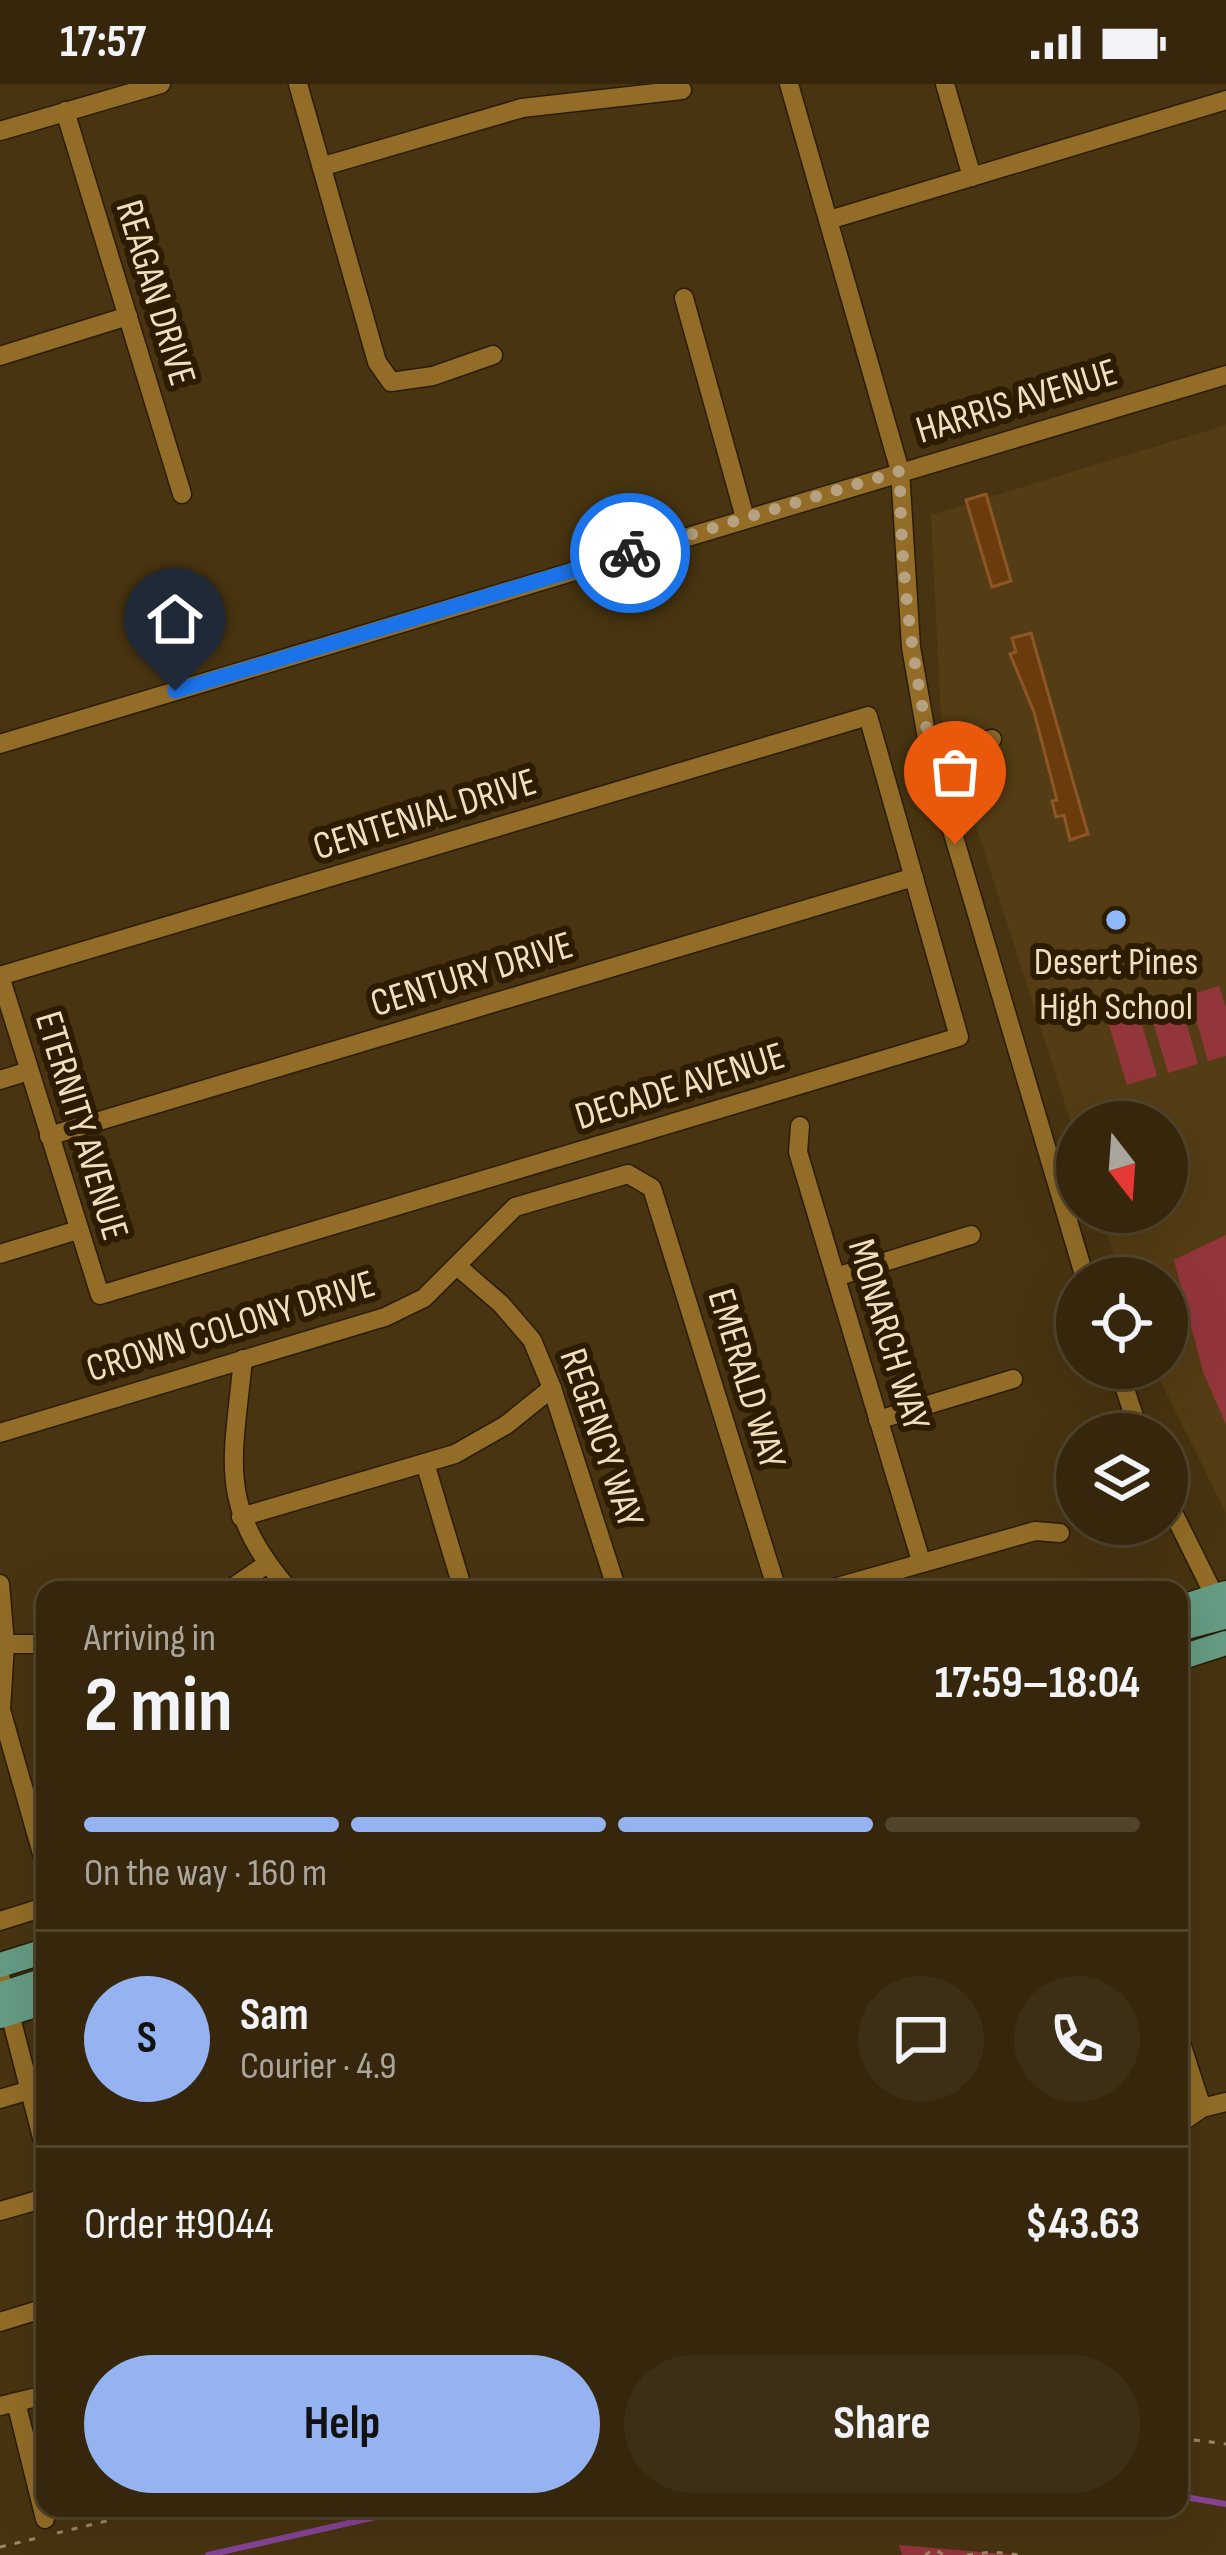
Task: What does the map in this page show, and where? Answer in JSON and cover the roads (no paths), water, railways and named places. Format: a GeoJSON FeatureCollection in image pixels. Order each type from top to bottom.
{"type":"FeatureCollection","features":[{"type":"Feature","properties":{"kind":"main road"},"geometry":{"type":"LineString","coordinates":[[1188,1608],[1223,1607]]}},
{"type":"Feature","properties":{"kind":"main road"},"geometry":{"type":"LineString","coordinates":[[1188,1624],[1223,1607]]}},
{"type":"Feature","properties":{"kind":"main road"},"geometry":{"type":"LineString","coordinates":[[1188,1655],[1226,1643]]}},
{"type":"Feature","properties":{"kind":"main road"},"geometry":{"type":"LineString","coordinates":[[0,1965],[36,1955]]}},
{"type":"Feature","properties":{"kind":"main road"},"geometry":{"type":"LineString","coordinates":[[4,1999],[36,1984]]}},
{"type":"Feature","properties":{"kind":"main road"},"geometry":{"type":"LineString","coordinates":[[4,1999],[36,2001]]}},
{"type":"Feature","properties":{"kind":"street"},"geometry":{"type":"LineString","coordinates":[[0,130],[161,84]]}},
{"type":"Feature","properties":{"kind":"street"},"geometry":{"type":"LineString","coordinates":[[298,84],[377,362],[391,382],[433,376],[493,355]]}},
{"type":"Feature","properties":{"kind":"street"},"geometry":{"type":"LineString","coordinates":[[790,84],[900,471],[911,647],[930,756],[1079,1257]]}},
{"type":"Feature","properties":{"kind":"street"},"geometry":{"type":"LineString","coordinates":[[945,84],[972,177]]}},
{"type":"Feature","properties":{"kind":"street"},"geometry":{"type":"LineString","coordinates":[[324,166],[522,108],[682,90]]}},
{"type":"Feature","properties":{"kind":"street"},"geometry":{"type":"LineString","coordinates":[[829,220],[1226,100]]}},
{"type":"Feature","properties":{"kind":"street","name":"REAGAN DRIVE"},"geometry":{"type":"LineString","coordinates":[[65,111],[182,494]]}},
{"type":"Feature","properties":{"kind":"street"},"geometry":{"type":"LineString","coordinates":[[684,298],[745,518]]}},
{"type":"Feature","properties":{"kind":"street"},"geometry":{"type":"LineString","coordinates":[[0,356],[128,316]]}},
{"type":"Feature","properties":{"kind":"street","name":"HARRIS AVENUE"},"geometry":{"type":"LineString","coordinates":[[0,744],[1226,375]]}},
{"type":"Feature","properties":{"kind":"street","name":"DECADE AVENUE"},"geometry":{"type":"LineString","coordinates":[[100,1295],[959,1037],[868,716]]}},
{"type":"Feature","properties":{"kind":"street","name":"CENTENIAL DRIVE"},"geometry":{"type":"LineString","coordinates":[[0,977],[868,716]]}},
{"type":"Feature","properties":{"kind":"street"},"geometry":{"type":"LineString","coordinates":[[930,756],[992,739]]}},
{"type":"Feature","properties":{"kind":"street","name":"CENTURY DRIVE"},"geometry":{"type":"LineString","coordinates":[[49,1136],[914,877]]}},
{"type":"Feature","properties":{"kind":"street","name":"ETERNITY AVENUE"},"geometry":{"type":"LineString","coordinates":[[0,977],[100,1295]]}},
{"type":"Feature","properties":{"kind":"street"},"geometry":{"type":"LineString","coordinates":[[0,1080],[29,1071]]}},
{"type":"Feature","properties":{"kind":"street","name":"MONARCH WAY"},"geometry":{"type":"LineString","coordinates":[[800,1126],[798,1152],[921,1561]]}},
{"type":"Feature","properties":{"kind":"street","name":"CROWN COLONY DRIVE"},"geometry":{"type":"LineString","coordinates":[[0,1433],[385,1317],[424,1298],[515,1207],[628,1174],[652,1188]]}},
{"type":"Feature","properties":{"kind":"street","name":"EMERALD WAY"},"geometry":{"type":"LineString","coordinates":[[652,1188],[774,1581]]}},
{"type":"Feature","properties":{"kind":"street"},"geometry":{"type":"LineString","coordinates":[[0,1254],[78,1230]]}},
{"type":"Feature","properties":{"kind":"street"},"geometry":{"type":"LineString","coordinates":[[836,1276],[971,1235]]}},
{"type":"Feature","properties":{"kind":"street","name":"REGENCY WAY"},"geometry":{"type":"LineString","coordinates":[[457,1266],[501,1304],[532,1340],[553,1388],[614,1581]]}},
{"type":"Feature","properties":{"kind":"street"},"geometry":{"type":"LineString","coordinates":[[243,1359],[232,1480],[241,1516],[267,1564],[282,1581]]}},
{"type":"Feature","properties":{"kind":"street"},"geometry":{"type":"LineString","coordinates":[[878,1420],[1013,1379]]}},
{"type":"Feature","properties":{"kind":"street"},"geometry":{"type":"LineString","coordinates":[[241,1516],[455,1454],[506,1425],[553,1388]]}},
{"type":"Feature","properties":{"kind":"street"},"geometry":{"type":"LineString","coordinates":[[425,1463],[460,1581]]}},
{"type":"Feature","properties":{"kind":"street"},"geometry":{"type":"LineString","coordinates":[[856,1581],[1035,1531],[1056,1533]]}},
{"type":"Feature","properties":{"kind":"street"},"geometry":{"type":"LineString","coordinates":[[1188,1540],[1223,1607]]}},
{"type":"Feature","properties":{"kind":"street"},"geometry":{"type":"LineString","coordinates":[[242,1581],[267,1564]]}},
{"type":"Feature","properties":{"kind":"street"},"geometry":{"type":"LineString","coordinates":[[1,1588],[5,1644],[1,1710],[36,1832]]}},
{"type":"Feature","properties":{"kind":"street"},"geometry":{"type":"LineString","coordinates":[[5,1644],[36,1644]]}},
{"type":"Feature","properties":{"kind":"street"},"geometry":{"type":"LineString","coordinates":[[0,1921],[36,1910]]}},
{"type":"Feature","properties":{"kind":"street"},"geometry":{"type":"LineString","coordinates":[[0,2099],[34,2080],[4,1999]]}},
{"type":"Feature","properties":{"kind":"street"},"geometry":{"type":"LineString","coordinates":[[1188,2065],[1202,2108]]}},
{"type":"Feature","properties":{"kind":"street"},"geometry":{"type":"LineString","coordinates":[[1188,2118],[1202,2108],[1226,2102]]}},
{"type":"Feature","properties":{"kind":"street"},"geometry":{"type":"LineString","coordinates":[[0,2211],[36,2201]]}},
{"type":"Feature","properties":{"kind":"street"},"geometry":{"type":"LineString","coordinates":[[0,2322],[36,2311]]}},
{"type":"Feature","properties":{"kind":"street"},"geometry":{"type":"LineString","coordinates":[[8,2404],[36,2491]]}},
{"type":"Feature","properties":{"kind":"waterway"},"geometry":{"type":"LineString","coordinates":[[1188,2498],[1226,2504]]}},
{"type":"Feature","properties":{"kind":"waterway"},"geometry":{"type":"LineString","coordinates":[[208,2555],[375,2517]]}},
{"type":"Feature","properties":{"kind":"place","name":"Desert Pines High School"},"geometry":{"type":"Point","coordinates":[1116,920]}}]}
